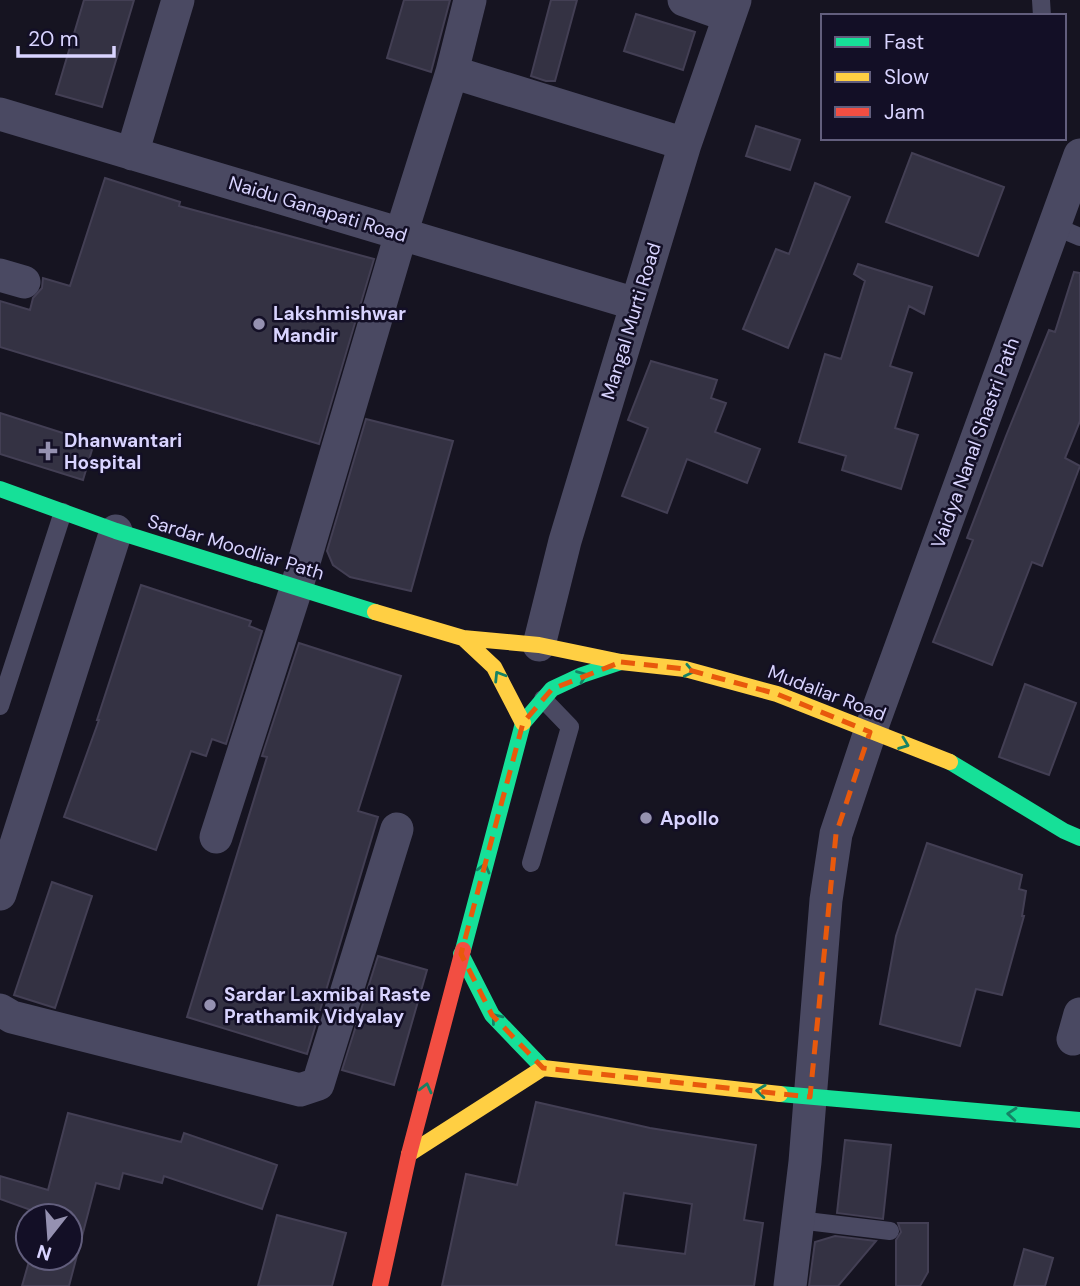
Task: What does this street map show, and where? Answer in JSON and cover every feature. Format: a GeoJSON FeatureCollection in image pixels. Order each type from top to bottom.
{"type":"FeatureCollection","features":[{"type":"Feature","properties":{"kind":"street"},"geometry":{"type":"LineString","coordinates":[[132,154],[178,0]]}},
{"type":"Feature","properties":{"kind":"street"},"geometry":{"type":"LineString","coordinates":[[216,837],[296,589],[452,72],[470,0]]}},
{"type":"Feature","properties":{"kind":"street"},"geometry":{"type":"LineString","coordinates":[[684,0],[732,8]]}},
{"type":"Feature","properties":{"kind":"street","name":"Mangal Murti Road"},"geometry":{"type":"LineString","coordinates":[[539,645],[565,541],[636,304],[685,144],[732,8]]}},
{"type":"Feature","properties":{"kind":"street"},"geometry":{"type":"LineString","coordinates":[[452,72],[685,144]]}},
{"type":"Feature","properties":{"kind":"street","name":"Naidu Ganapati Road"},"geometry":{"type":"LineString","coordinates":[[0,114],[636,304]]}},
{"type":"Feature","properties":{"kind":"street","name":"Vaidya Nanal Shastri Path"},"geometry":{"type":"LineString","coordinates":[[790,1286],[810,1097],[826,900],[836,834],[870,732],[1067,232],[1080,155]]}},
{"type":"Feature","properties":{"kind":"street","name":"Sardar Moodliar Path"},"geometry":{"type":"LineString","coordinates":[[0,489],[117,531],[296,589],[463,638],[539,645]]}},
{"type":"Feature","properties":{"kind":"street"},"geometry":{"type":"LineString","coordinates":[[0,894],[117,531]]}},
{"type":"Feature","properties":{"kind":"street","name":"Sardar Moodliar Path"},"geometry":{"type":"LineString","coordinates":[[463,638],[494,667],[523,723]]}},
{"type":"Feature","properties":{"kind":"street","name":"Mudaliar Road"},"geometry":{"type":"LineString","coordinates":[[539,645],[621,662],[685,669],[777,694],[960,766],[1064,831],[1080,838]]}},
{"type":"Feature","properties":{"kind":"street"},"geometry":{"type":"LineString","coordinates":[[380,1286],[409,1154],[523,723],[552,689],[582,675],[621,662]]}},
{"type":"Feature","properties":{"kind":"street"},"geometry":{"type":"LineString","coordinates":[[0,1010],[12,1017],[300,1090],[318,1084],[397,828]]}},
{"type":"Feature","properties":{"kind":"street"},"geometry":{"type":"LineString","coordinates":[[461,954],[492,1015],[543,1068]]}},
{"type":"Feature","properties":{"kind":"street"},"geometry":{"type":"LineString","coordinates":[[409,1154],[543,1068],[810,1097],[1080,1120]]}},
{"type":"Feature","properties":{"kind":"lane"},"geometry":{"type":"LineString","coordinates":[[0,706],[63,512]]}},
{"type":"Feature","properties":{"kind":"lane"},"geometry":{"type":"LineString","coordinates":[[531,863],[570,727],[543,699]]}},
{"type":"Feature","properties":{"kind":"lane"},"geometry":{"type":"LineString","coordinates":[[798,1220],[890,1231]]}},
{"type":"Feature","properties":{"kind":"highlighted area"},"geometry":{"type":"Polygon","coordinates":[[[621,662],[685,669],[777,694],[870,732],[836,834],[810,1097],[543,1068],[492,1015],[461,954],[523,723],[552,689],[621,662]]]}},
{"type":"Feature","properties":{"kind":"building"},"geometry":{"type":"Polygon","coordinates":[[[84,0],[134,0],[102,107],[56,94],[84,0]]]}},
{"type":"Feature","properties":{"kind":"building"},"geometry":{"type":"Polygon","coordinates":[[[404,0],[450,0],[431,72],[387,58],[404,0]]]}},
{"type":"Feature","properties":{"kind":"building"},"geometry":{"type":"Polygon","coordinates":[[[551,0],[577,0],[555,81],[546,81],[531,76],[551,0]]]}},
{"type":"Feature","properties":{"kind":"building"},"geometry":{"type":"Polygon","coordinates":[[[636,14],[695,32],[683,70],[624,51],[636,14]]]}},
{"type":"Feature","properties":{"kind":"building"},"geometry":{"type":"Polygon","coordinates":[[[756,126],[800,140],[790,170],[746,156],[756,126]]]}},
{"type":"Feature","properties":{"kind":"building"},"geometry":{"type":"Polygon","coordinates":[[[912,153],[1004,187],[978,256],[886,222],[912,153]]]}},
{"type":"Feature","properties":{"kind":"building","name":"Lakshmishwar Mandir"},"geometry":{"type":"Polygon","coordinates":[[[105,178],[180,202],[179,206],[374,259],[319,444],[0,347],[0,301],[30,310],[33,298],[42,288],[43,278],[70,286],[105,178]]]}},
{"type":"Feature","properties":{"kind":"building"},"geometry":{"type":"Polygon","coordinates":[[[815,183],[850,197],[788,348],[743,329],[776,249],[789,254],[815,183]]]}},
{"type":"Feature","properties":{"kind":"building"},"geometry":{"type":"Polygon","coordinates":[[[858,264],[932,287],[924,314],[909,306],[890,366],[912,373],[895,428],[918,435],[901,489],[842,470],[846,456],[799,442],[825,354],[841,359],[865,281],[854,274],[858,264]]]}},
{"type":"Feature","properties":{"kind":"building"},"geometry":{"type":"Polygon","coordinates":[[[1074,272],[1080,273],[1080,421],[1065,458],[1080,466],[1042,566],[1032,562],[992,665],[933,642],[973,540],[967,538],[1049,330],[1055,332],[1074,272]]]}},
{"type":"Feature","properties":{"kind":"building"},"geometry":{"type":"Polygon","coordinates":[[[651,361],[717,380],[711,398],[726,403],[715,432],[760,449],[747,483],[687,459],[667,513],[622,496],[648,428],[628,420],[651,361]]]}},
{"type":"Feature","properties":{"kind":"building"},"geometry":{"type":"Polygon","coordinates":[[[0,413],[94,443],[83,480],[0,454],[0,413]]]}},
{"type":"Feature","properties":{"kind":"building"},"geometry":{"type":"Polygon","coordinates":[[[366,419],[453,441],[411,591],[350,577],[333,565],[327,551],[366,419]]]}},
{"type":"Feature","properties":{"kind":"building"},"geometry":{"type":"Polygon","coordinates":[[[141,585],[251,621],[249,626],[262,631],[226,744],[212,739],[206,756],[191,751],[156,850],[64,817],[99,720],[141,585]]]}},
{"type":"Feature","properties":{"kind":"building"},"geometry":{"type":"Polygon","coordinates":[[[299,643],[401,676],[358,811],[378,817],[307,1054],[187,1017],[267,757],[262,756],[299,643]]]}},
{"type":"Feature","properties":{"kind":"building"},"geometry":{"type":"Polygon","coordinates":[[[1025,684],[1076,703],[1049,775],[999,757],[1025,684]]]}},
{"type":"Feature","properties":{"kind":"building"},"geometry":{"type":"Polygon","coordinates":[[[927,843],[1022,875],[1019,889],[1026,891],[1024,916],[1002,995],[976,989],[960,1046],[880,1024],[896,936],[927,843]]]}},
{"type":"Feature","properties":{"kind":"building"},"geometry":{"type":"Polygon","coordinates":[[[52,882],[92,896],[55,1008],[14,995],[52,882]]]}},
{"type":"Feature","properties":{"kind":"building"},"geometry":{"type":"Polygon","coordinates":[[[378,956],[427,970],[394,1085],[342,1070],[378,956]]]}},
{"type":"Feature","properties":{"kind":"building"},"geometry":{"type":"Polygon","coordinates":[[[536,1102],[650,1128],[756,1145],[744,1220],[763,1223],[754,1286],[442,1286],[466,1174],[517,1185],[536,1102]],[[624,1193],[616,1245],[685,1254],[692,1204],[624,1193]]]}},
{"type":"Feature","properties":{"kind":"building"},"geometry":{"type":"Polygon","coordinates":[[[68,1113],[181,1142],[184,1133],[277,1165],[262,1209],[164,1176],[162,1183],[123,1173],[119,1189],[96,1183],[84,1229],[84,1202],[14,1204],[0,1199],[0,1176],[48,1190],[68,1113]]]}},
{"type":"Feature","properties":{"kind":"building"},"geometry":{"type":"Polygon","coordinates":[[[845,1140],[891,1145],[883,1219],[837,1213],[845,1140]]]}},
{"type":"Feature","properties":{"kind":"building"},"geometry":{"type":"Polygon","coordinates":[[[277,1215],[346,1233],[332,1286],[258,1286],[277,1215]]]}},
{"type":"Feature","properties":{"kind":"building"},"geometry":{"type":"Polygon","coordinates":[[[898,1223],[928,1223],[928,1272],[920,1286],[896,1286],[896,1240],[901,1232],[898,1223]]]}},
{"type":"Feature","properties":{"kind":"building"},"geometry":{"type":"Polygon","coordinates":[[[835,1236],[876,1241],[838,1286],[809,1286],[815,1242],[835,1236]]]}},
{"type":"Feature","properties":{"kind":"building"},"geometry":{"type":"Polygon","coordinates":[[[1024,1249],[1053,1258],[1045,1286],[1014,1286],[1024,1249]]]}},
{"type":"Feature","properties":{"kind":"building"},"geometry":{"type":"Polygon","coordinates":[[[26,1272],[73,1272],[69,1286],[22,1286],[26,1272]]]}},
{"type":"Feature","properties":{"kind":"traffic: fast"},"geometry":{"type":"LineString","coordinates":[[0,489],[116,531],[375,612]]}},
{"type":"Feature","properties":{"kind":"traffic: fast"},"geometry":{"type":"LineString","coordinates":[[463,950],[523,723],[552,689],[582,675],[621,662]]}},
{"type":"Feature","properties":{"kind":"traffic: fast"},"geometry":{"type":"LineString","coordinates":[[950,762],[1080,838]]}},
{"type":"Feature","properties":{"kind":"traffic: fast"},"geometry":{"type":"LineString","coordinates":[[461,954],[492,1015],[543,1068]]}},
{"type":"Feature","properties":{"kind":"traffic: fast"},"geometry":{"type":"LineString","coordinates":[[780,1094],[1080,1120]]}},
{"type":"Feature","properties":{"kind":"traffic: slow"},"geometry":{"type":"LineString","coordinates":[[375,612],[463,638],[539,645],[621,662],[685,669],[777,694],[950,762]]}},
{"type":"Feature","properties":{"kind":"traffic: slow"},"geometry":{"type":"LineString","coordinates":[[463,638],[494,667],[523,723]]}},
{"type":"Feature","properties":{"kind":"traffic: slow"},"geometry":{"type":"LineString","coordinates":[[409,1154],[543,1068],[780,1094]]}},
{"type":"Feature","properties":{"kind":"traffic: jam"},"geometry":{"type":"LineString","coordinates":[[380,1286],[409,1154],[463,950]]}},
{"type":"Feature","properties":{"kind":"place","name":"Lakshmishwar Mandir"},"geometry":{"type":"Point","coordinates":[259,324]}},
{"type":"Feature","properties":{"kind":"place","name":"Dhanwantari Hospital"},"geometry":{"type":"Point","coordinates":[48,451]}},
{"type":"Feature","properties":{"kind":"place","name":"Apollo"},"geometry":{"type":"Point","coordinates":[646,818]}},
{"type":"Feature","properties":{"kind":"place","name":"Sardar Laxmibai Raste Prathamik Vidyalay"},"geometry":{"type":"Point","coordinates":[210,1005]}}]}
